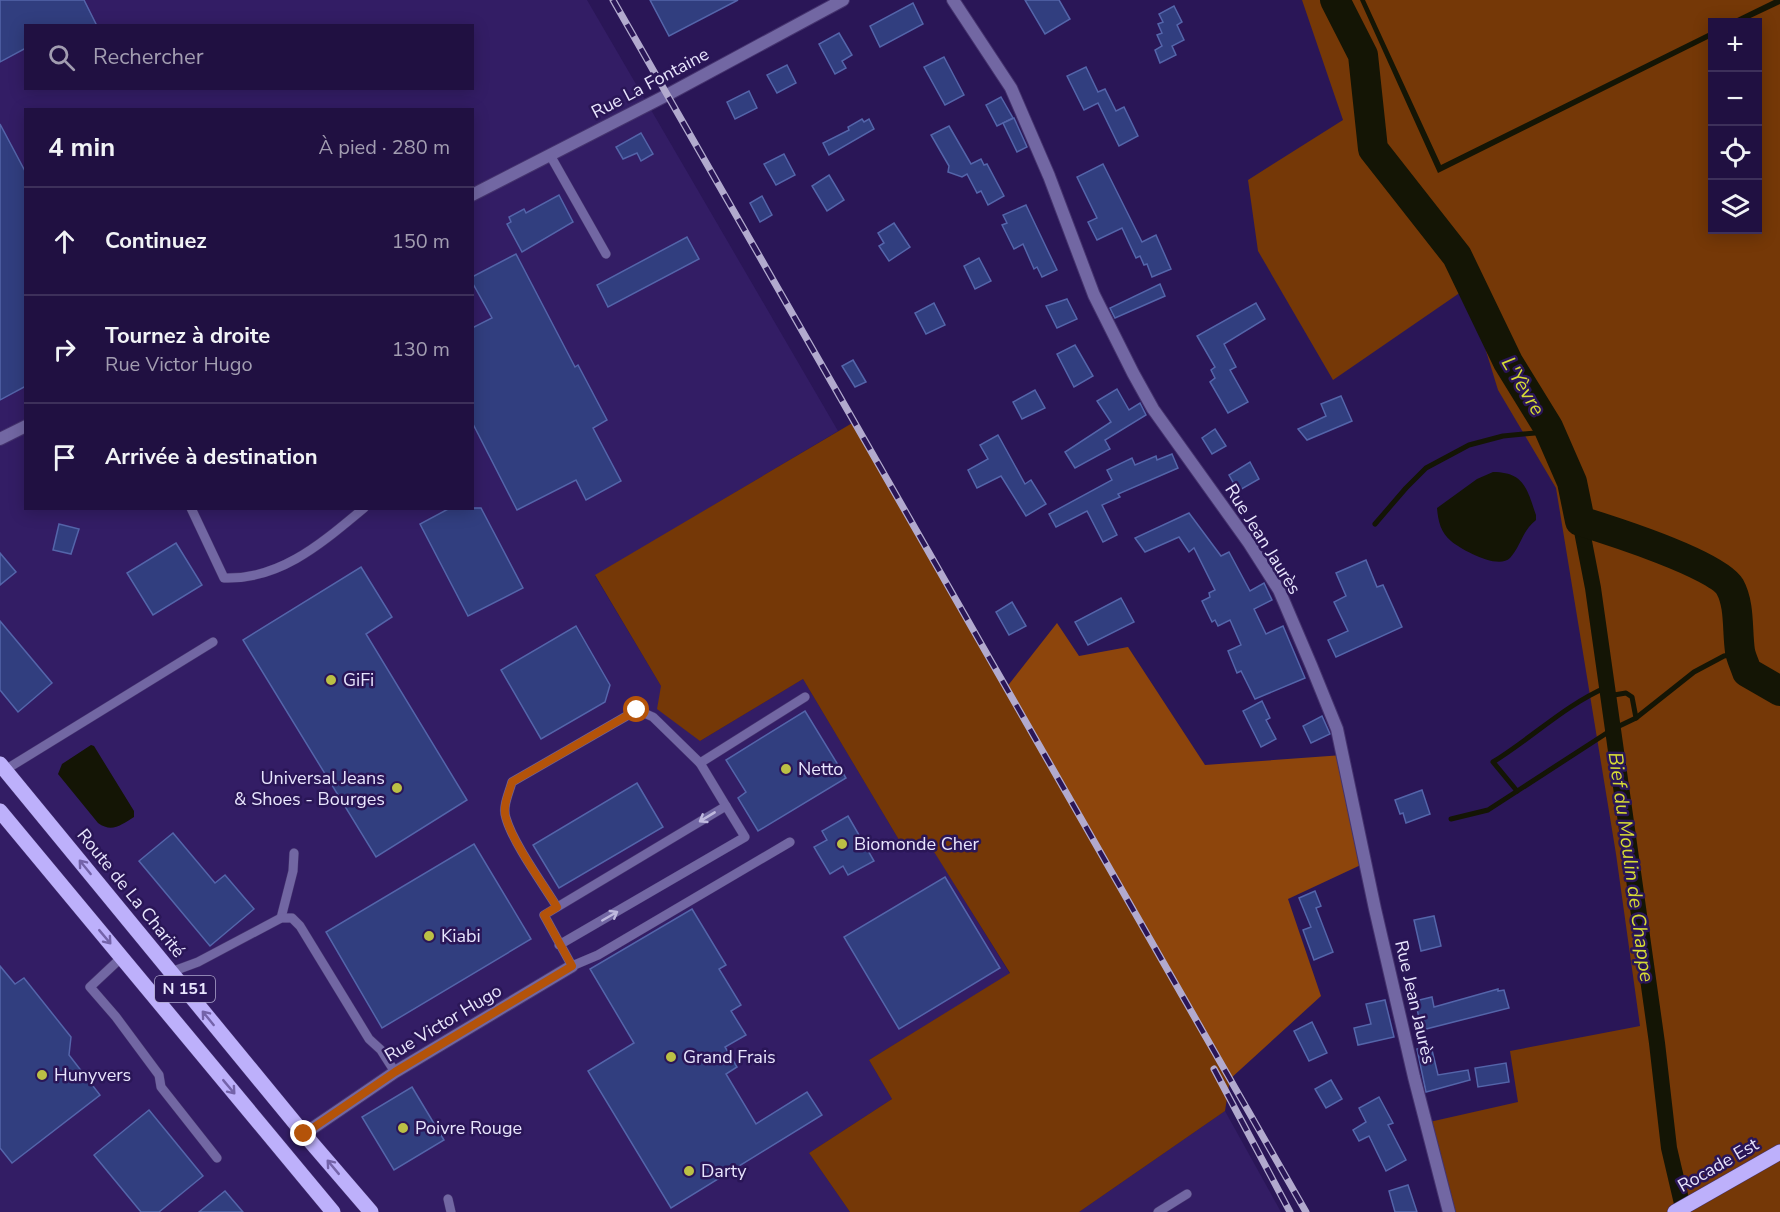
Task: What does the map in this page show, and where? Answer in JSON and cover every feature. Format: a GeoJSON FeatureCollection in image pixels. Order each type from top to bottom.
{"type":"FeatureCollection","features":[{"type":"Feature","properties":{"kind":"main road","name":"Route de La Charité"},"geometry":{"type":"LineString","coordinates":[[2,767],[371,1212]]}},
{"type":"Feature","properties":{"kind":"main road","name":"N 151"},"geometry":{"type":"LineString","coordinates":[[1,814],[333,1212]]}},
{"type":"Feature","properties":{"kind":"main road","name":"Rocade Est"},"geometry":{"type":"LineString","coordinates":[[1674,1212],[1780,1152]]}},
{"type":"Feature","properties":{"kind":"street","name":"Rue La Fontaine"},"geometry":{"type":"LineString","coordinates":[[474,194],[667,95],[843,0]]}},
{"type":"Feature","properties":{"kind":"street","name":"Rue Jean Jaurès"},"geometry":{"type":"LineString","coordinates":[[953,0],[1011,88],[1049,176],[1094,295],[1132,374],[1153,409],[1249,543],[1279,591],[1337,729],[1413,1077],[1449,1212]]}},
{"type":"Feature","properties":{"kind":"street"},"geometry":{"type":"LineString","coordinates":[[0,439],[24,427]]}},
{"type":"Feature","properties":{"kind":"street","name":"Rue Victor Hugo"},"geometry":{"type":"LineString","coordinates":[[304,1134],[395,1072],[572,966]]}},
{"type":"Feature","properties":{"kind":"lane"},"geometry":{"type":"LineString","coordinates":[[550,155],[606,254]]}},
{"type":"Feature","properties":{"kind":"lane"},"geometry":{"type":"LineString","coordinates":[[192,510],[225,578],[243,579],[268,573],[299,558],[330,537],[362,510]]}},
{"type":"Feature","properties":{"kind":"lane"},"geometry":{"type":"LineString","coordinates":[[2,767],[213,642]]}},
{"type":"Feature","properties":{"kind":"lane"},"geometry":{"type":"LineString","coordinates":[[700,763],[805,698]]}},
{"type":"Feature","properties":{"kind":"lane"},"geometry":{"type":"LineString","coordinates":[[557,907],[505,817],[506,801],[512,782],[637,710],[653,717],[700,763],[746,837],[559,945]]}},
{"type":"Feature","properties":{"kind":"lane"},"geometry":{"type":"LineString","coordinates":[[726,806],[544,915],[572,966],[598,955],[790,842]]}},
{"type":"Feature","properties":{"kind":"lane"},"geometry":{"type":"LineString","coordinates":[[281,918],[293,871],[294,853]]}},
{"type":"Feature","properties":{"kind":"lane"},"geometry":{"type":"LineString","coordinates":[[171,972],[198,962],[281,918],[292,918],[300,926],[369,1039],[381,1050],[395,1072]]}},
{"type":"Feature","properties":{"kind":"lane"},"geometry":{"type":"LineString","coordinates":[[122,957],[90,987],[116,1017],[159,1075],[161,1087],[217,1158]]}},
{"type":"Feature","properties":{"kind":"lane"},"geometry":{"type":"LineString","coordinates":[[1158,1212],[1187,1194]]}},
{"type":"Feature","properties":{"kind":"lane"},"geometry":{"type":"LineString","coordinates":[[448,1199],[451,1212]]}},
{"type":"Feature","properties":{"kind":"shaded area"},"geometry":{"type":"Polygon","coordinates":[[[0,0],[587,0],[838,431],[595,576],[661,686],[700,741],[803,679],[905,850],[926,838],[1010,974],[869,1060],[892,1099],[809,1153],[850,1212],[0,1212],[0,0]]]}},
{"type":"Feature","properties":{"kind":"shaded area"},"geometry":{"type":"Polygon","coordinates":[[[1302,0],[1780,0],[1780,1212],[1449,1212],[1425,1123],[1518,1102],[1510,1051],[1640,1026],[1616,854],[1556,488],[1498,390],[1475,315],[1461,292],[1333,380],[1258,251],[1248,180],[1343,120],[1302,0]]]}},
{"type":"Feature","properties":{"kind":"shaded area"},"geometry":{"type":"Polygon","coordinates":[[[1360,0],[1365,0],[1441,165],[1708,33],[1708,39],[1438,173],[1360,0]]]}},
{"type":"Feature","properties":{"kind":"shaded area"},"geometry":{"type":"Polygon","coordinates":[[[1774,0],[1780,0],[1780,4],[1750,18],[1737,18],[1774,0]]]}},
{"type":"Feature","properties":{"kind":"shaded area"},"geometry":{"type":"Polygon","coordinates":[[[854,422],[1230,1079],[1225,1111],[1079,1212],[850,1212],[809,1153],[892,1099],[869,1060],[1010,973],[926,839],[905,850],[803,679],[700,741],[657,709],[661,686],[595,575],[854,422]]]}},
{"type":"Feature","properties":{"kind":"shaded area"},"geometry":{"type":"Polygon","coordinates":[[[1493,472],[1512,475],[1523,484],[1536,515],[1536,520],[1510,558],[1497,562],[1480,557],[1456,545],[1442,530],[1437,513],[1437,508],[1477,479],[1493,472]]]}},
{"type":"Feature","properties":{"kind":"shaded area"},"geometry":{"type":"Polygon","coordinates":[[[1057,623],[1079,656],[1128,647],[1205,765],[1343,755],[1365,863],[1288,899],[1321,996],[1230,1079],[1006,688],[1057,623]]]}},
{"type":"Feature","properties":{"kind":"shaded area"},"geometry":{"type":"Polygon","coordinates":[[[91,745],[94,746],[134,811],[134,817],[116,827],[103,826],[98,823],[58,774],[62,764],[91,745]]]}},
{"type":"Feature","properties":{"kind":"shaded area"},"geometry":{"type":"Polygon","coordinates":[[[1225,1111],[1281,1212],[1079,1212],[1225,1111]]]}},
{"type":"Feature","properties":{"kind":"building"},"geometry":{"type":"Polygon","coordinates":[[[0,0],[84,0],[96,24],[24,24],[24,49],[0,62],[0,0]]]}},
{"type":"Feature","properties":{"kind":"building"},"geometry":{"type":"Polygon","coordinates":[[[650,0],[738,0],[669,36],[650,0]]]}},
{"type":"Feature","properties":{"kind":"building"},"geometry":{"type":"Polygon","coordinates":[[[1025,0],[1059,0],[1070,19],[1045,34],[1025,0]]]}},
{"type":"Feature","properties":{"kind":"building"},"geometry":{"type":"Polygon","coordinates":[[[913,3],[923,24],[880,47],[870,26],[913,3]]]}},
{"type":"Feature","properties":{"kind":"building"},"geometry":{"type":"Polygon","coordinates":[[[1174,6],[1182,22],[1177,25],[1184,40],[1172,46],[1176,55],[1160,63],[1155,50],[1162,46],[1157,35],[1162,33],[1158,24],[1163,22],[1159,14],[1174,6]]]}},
{"type":"Feature","properties":{"kind":"building"},"geometry":{"type":"Polygon","coordinates":[[[839,33],[852,55],[842,61],[846,68],[835,74],[819,44],[839,33]]]}},
{"type":"Feature","properties":{"kind":"building"},"geometry":{"type":"Polygon","coordinates":[[[944,57],[964,95],[945,105],[924,67],[944,57]]]}},
{"type":"Feature","properties":{"kind":"building"},"geometry":{"type":"Polygon","coordinates":[[[787,65],[796,83],[777,93],[767,75],[787,65]]]}},
{"type":"Feature","properties":{"kind":"building"},"geometry":{"type":"Polygon","coordinates":[[[1086,67],[1098,92],[1105,89],[1116,111],[1124,107],[1138,136],[1119,146],[1098,103],[1084,110],[1067,76],[1086,67]]]}},
{"type":"Feature","properties":{"kind":"building"},"geometry":{"type":"Polygon","coordinates":[[[749,91],[757,108],[735,119],[727,102],[749,91]]]}},
{"type":"Feature","properties":{"kind":"building"},"geometry":{"type":"Polygon","coordinates":[[[1001,97],[1013,118],[997,126],[986,105],[1001,97]]]}},
{"type":"Feature","properties":{"kind":"building"},"geometry":{"type":"Polygon","coordinates":[[[1014,118],[1027,147],[1017,152],[1003,123],[1014,118]]]}},
{"type":"Feature","properties":{"kind":"building"},"geometry":{"type":"Polygon","coordinates":[[[862,119],[864,122],[869,119],[874,129],[829,155],[823,143],[849,130],[848,127],[862,119]]]}},
{"type":"Feature","properties":{"kind":"building"},"geometry":{"type":"Polygon","coordinates":[[[0,124],[24,169],[24,387],[0,400],[0,124]]]}},
{"type":"Feature","properties":{"kind":"building"},"geometry":{"type":"Polygon","coordinates":[[[949,126],[971,164],[981,159],[984,165],[987,164],[1004,196],[988,205],[981,191],[977,193],[967,174],[962,177],[948,172],[949,166],[931,135],[949,126]]]}},
{"type":"Feature","properties":{"kind":"building"},"geometry":{"type":"Polygon","coordinates":[[[641,133],[653,154],[641,161],[637,153],[623,159],[616,147],[641,133]]]}},
{"type":"Feature","properties":{"kind":"building"},"geometry":{"type":"Polygon","coordinates":[[[784,154],[795,175],[776,185],[764,164],[784,154]]]}},
{"type":"Feature","properties":{"kind":"building"},"geometry":{"type":"Polygon","coordinates":[[[1103,164],[1142,242],[1156,235],[1171,269],[1152,277],[1147,264],[1144,265],[1140,256],[1136,258],[1122,228],[1097,240],[1088,222],[1097,218],[1077,177],[1103,164]]]}},
{"type":"Feature","properties":{"kind":"building"},"geometry":{"type":"Polygon","coordinates":[[[829,175],[844,200],[827,211],[812,186],[829,175]]]}},
{"type":"Feature","properties":{"kind":"building"},"geometry":{"type":"Polygon","coordinates":[[[559,195],[573,222],[522,252],[507,224],[511,222],[509,217],[524,209],[526,213],[559,195]]]}},
{"type":"Feature","properties":{"kind":"building"},"geometry":{"type":"Polygon","coordinates":[[[762,196],[772,215],[760,222],[750,203],[762,196]]]}},
{"type":"Feature","properties":{"kind":"building"},"geometry":{"type":"Polygon","coordinates":[[[1026,205],[1057,270],[1042,277],[1037,267],[1034,269],[1023,244],[1014,249],[1002,225],[1007,223],[1003,215],[1026,205]]]}},
{"type":"Feature","properties":{"kind":"building"},"geometry":{"type":"Polygon","coordinates":[[[894,223],[910,247],[889,261],[879,246],[884,243],[878,233],[894,223]]]}},
{"type":"Feature","properties":{"kind":"building"},"geometry":{"type":"Polygon","coordinates":[[[687,237],[699,259],[608,307],[597,285],[687,237]]]}},
{"type":"Feature","properties":{"kind":"building"},"geometry":{"type":"Polygon","coordinates":[[[516,254],[575,367],[578,365],[607,420],[593,428],[621,481],[586,500],[576,480],[517,510],[474,426],[474,327],[492,318],[474,286],[474,276],[516,254]]]}},
{"type":"Feature","properties":{"kind":"building"},"geometry":{"type":"Polygon","coordinates":[[[979,258],[991,281],[975,289],[964,266],[979,258]]]}},
{"type":"Feature","properties":{"kind":"building"},"geometry":{"type":"Polygon","coordinates":[[[1160,284],[1165,296],[1115,318],[1110,308],[1160,284]]]}},
{"type":"Feature","properties":{"kind":"building"},"geometry":{"type":"Polygon","coordinates":[[[1067,299],[1077,319],[1057,328],[1046,306],[1067,299]]]}},
{"type":"Feature","properties":{"kind":"building"},"geometry":{"type":"Polygon","coordinates":[[[934,303],[945,325],[926,334],[915,313],[934,303]]]}},
{"type":"Feature","properties":{"kind":"building"},"geometry":{"type":"Polygon","coordinates":[[[1256,303],[1265,319],[1224,344],[1236,367],[1230,370],[1248,402],[1228,413],[1210,382],[1215,378],[1211,370],[1215,367],[1197,336],[1256,303]]]}},
{"type":"Feature","properties":{"kind":"building"},"geometry":{"type":"Polygon","coordinates":[[[1075,345],[1093,376],[1074,387],[1057,354],[1075,345]]]}},
{"type":"Feature","properties":{"kind":"building"},"geometry":{"type":"Polygon","coordinates":[[[853,360],[866,382],[855,387],[842,366],[853,360]]]}},
{"type":"Feature","properties":{"kind":"building"},"geometry":{"type":"Polygon","coordinates":[[[1117,389],[1129,410],[1140,403],[1146,415],[1105,440],[1110,449],[1075,468],[1065,452],[1111,422],[1097,401],[1117,389]]]}},
{"type":"Feature","properties":{"kind":"building"},"geometry":{"type":"Polygon","coordinates":[[[1035,390],[1045,408],[1022,419],[1013,402],[1035,390]]]}},
{"type":"Feature","properties":{"kind":"building"},"geometry":{"type":"Polygon","coordinates":[[[1341,396],[1352,421],[1307,440],[1298,429],[1326,416],[1321,404],[1341,396]]]}},
{"type":"Feature","properties":{"kind":"building"},"geometry":{"type":"Polygon","coordinates":[[[1215,429],[1226,446],[1212,454],[1202,438],[1215,429]]]}},
{"type":"Feature","properties":{"kind":"building"},"geometry":{"type":"Polygon","coordinates":[[[998,435],[1025,484],[1031,480],[1046,504],[1026,516],[1001,476],[977,488],[968,470],[988,459],[980,445],[998,435]]]}},
{"type":"Feature","properties":{"kind":"building"},"geometry":{"type":"Polygon","coordinates":[[[1172,454],[1178,468],[1118,494],[1120,497],[1102,505],[1117,535],[1103,542],[1087,511],[1056,527],[1049,514],[1112,480],[1107,470],[1132,458],[1135,465],[1156,456],[1157,460],[1172,454]]]}},
{"type":"Feature","properties":{"kind":"building"},"geometry":{"type":"Polygon","coordinates":[[[1250,462],[1259,479],[1238,491],[1229,475],[1250,462]]]}},
{"type":"Feature","properties":{"kind":"building"},"geometry":{"type":"Polygon","coordinates":[[[481,508],[523,588],[468,616],[420,524],[446,510],[481,508]]]}},
{"type":"Feature","properties":{"kind":"building"},"geometry":{"type":"Polygon","coordinates":[[[1189,513],[1221,556],[1229,552],[1250,591],[1264,583],[1272,600],[1254,609],[1266,634],[1283,626],[1305,678],[1255,699],[1241,671],[1237,673],[1228,651],[1241,645],[1230,620],[1218,626],[1215,620],[1212,622],[1202,601],[1210,597],[1209,593],[1215,590],[1194,548],[1189,552],[1179,537],[1145,552],[1135,538],[1189,513]]]}},
{"type":"Feature","properties":{"kind":"building"},"geometry":{"type":"Polygon","coordinates":[[[59,524],[79,529],[71,554],[53,550],[59,524]]]}},
{"type":"Feature","properties":{"kind":"building"},"geometry":{"type":"Polygon","coordinates":[[[176,543],[202,585],[153,615],[127,573],[176,543]]]}},
{"type":"Feature","properties":{"kind":"building"},"geometry":{"type":"Polygon","coordinates":[[[0,553],[16,572],[0,585],[0,553]]]}},
{"type":"Feature","properties":{"kind":"building"},"geometry":{"type":"Polygon","coordinates":[[[1366,560],[1377,587],[1383,585],[1402,627],[1336,657],[1328,640],[1348,631],[1334,602],[1346,596],[1336,573],[1366,560]]]}},
{"type":"Feature","properties":{"kind":"building"},"geometry":{"type":"Polygon","coordinates":[[[361,567],[392,617],[366,634],[467,800],[376,857],[243,640],[361,567]]]}},
{"type":"Feature","properties":{"kind":"building"},"geometry":{"type":"Polygon","coordinates":[[[1121,598],[1134,622],[1088,645],[1075,622],[1121,598]]]}},
{"type":"Feature","properties":{"kind":"building"},"geometry":{"type":"Polygon","coordinates":[[[1012,602],[1026,626],[1009,635],[996,612],[1012,602]]]}},
{"type":"Feature","properties":{"kind":"building"},"geometry":{"type":"Polygon","coordinates":[[[0,621],[52,683],[18,712],[0,690],[0,621]]]}},
{"type":"Feature","properties":{"kind":"building"},"geometry":{"type":"Polygon","coordinates":[[[576,626],[610,685],[605,702],[541,739],[501,670],[576,626]]]}},
{"type":"Feature","properties":{"kind":"building"},"geometry":{"type":"Polygon","coordinates":[[[1262,701],[1270,718],[1266,720],[1276,739],[1261,747],[1243,711],[1262,701]]]}},
{"type":"Feature","properties":{"kind":"building","name":"Netto"},"geometry":{"type":"Polygon","coordinates":[[[805,711],[846,778],[758,831],[738,798],[746,792],[726,760],[805,711]]]}},
{"type":"Feature","properties":{"kind":"building"},"geometry":{"type":"Polygon","coordinates":[[[1322,716],[1330,734],[1311,743],[1303,726],[1322,716]]]}},
{"type":"Feature","properties":{"kind":"building"},"geometry":{"type":"Polygon","coordinates":[[[637,783],[663,827],[559,888],[533,845],[637,783]]]}},
{"type":"Feature","properties":{"kind":"building"},"geometry":{"type":"Polygon","coordinates":[[[1422,790],[1430,814],[1406,823],[1395,800],[1422,790]]]}},
{"type":"Feature","properties":{"kind":"building","name":"Biomonde Cher"},"geometry":{"type":"Polygon","coordinates":[[[848,816],[874,861],[848,875],[843,866],[830,874],[814,847],[827,840],[822,831],[848,816]]]}},
{"type":"Feature","properties":{"kind":"building"},"geometry":{"type":"Polygon","coordinates":[[[173,833],[215,883],[225,875],[254,909],[210,946],[139,861],[173,833]]]}},
{"type":"Feature","properties":{"kind":"building","name":"Kiabi"},"geometry":{"type":"Polygon","coordinates":[[[474,844],[531,939],[382,1028],[326,932],[474,844]]]}},
{"type":"Feature","properties":{"kind":"building"},"geometry":{"type":"Polygon","coordinates":[[[945,877],[1000,968],[899,1029],[844,937],[945,877]]]}},
{"type":"Feature","properties":{"kind":"building"},"geometry":{"type":"Polygon","coordinates":[[[1315,891],[1321,906],[1316,908],[1333,952],[1314,960],[1303,930],[1311,927],[1299,898],[1315,891]]]}},
{"type":"Feature","properties":{"kind":"building"},"geometry":{"type":"Polygon","coordinates":[[[692,909],[726,965],[719,969],[741,1005],[731,1011],[746,1035],[725,1047],[737,1067],[726,1074],[756,1124],[807,1092],[822,1115],[671,1208],[588,1071],[634,1043],[590,969],[692,909]]]}},
{"type":"Feature","properties":{"kind":"building"},"geometry":{"type":"Polygon","coordinates":[[[1434,916],[1441,946],[1421,951],[1414,920],[1434,916]]]}},
{"type":"Feature","properties":{"kind":"building","name":"Hunyvers"},"geometry":{"type":"Polygon","coordinates":[[[0,966],[15,984],[24,978],[71,1037],[69,1055],[100,1095],[12,1163],[0,1148],[0,966]]]}},
{"type":"Feature","properties":{"kind":"building"},"geometry":{"type":"Polygon","coordinates":[[[1498,989],[1498,991],[1504,990],[1509,1008],[1422,1030],[1415,1001],[1432,997],[1434,1007],[1498,989]]]}},
{"type":"Feature","properties":{"kind":"building"},"geometry":{"type":"Polygon","coordinates":[[[1385,1000],[1394,1037],[1358,1045],[1354,1028],[1371,1024],[1366,1004],[1385,1000]]]}},
{"type":"Feature","properties":{"kind":"building"},"geometry":{"type":"Polygon","coordinates":[[[1312,1022],[1327,1053],[1309,1061],[1294,1031],[1312,1022]]]}},
{"type":"Feature","properties":{"kind":"building"},"geometry":{"type":"Polygon","coordinates":[[[1431,1046],[1438,1075],[1468,1070],[1470,1080],[1426,1092],[1417,1049],[1431,1046]]]}},
{"type":"Feature","properties":{"kind":"building"},"geometry":{"type":"Polygon","coordinates":[[[1506,1063],[1509,1082],[1478,1087],[1475,1068],[1506,1063]]]}},
{"type":"Feature","properties":{"kind":"building"},"geometry":{"type":"Polygon","coordinates":[[[1331,1080],[1342,1099],[1326,1108],[1315,1089],[1331,1080]]]}},
{"type":"Feature","properties":{"kind":"building","name":"Poivre Rouge"},"geometry":{"type":"Polygon","coordinates":[[[412,1087],[444,1140],[394,1170],[362,1117],[412,1087]]]}},
{"type":"Feature","properties":{"kind":"building"},"geometry":{"type":"Polygon","coordinates":[[[1379,1097],[1393,1123],[1388,1125],[1406,1160],[1386,1171],[1369,1136],[1359,1141],[1353,1130],[1366,1122],[1359,1108],[1379,1097]]]}},
{"type":"Feature","properties":{"kind":"building"},"geometry":{"type":"Polygon","coordinates":[[[149,1110],[203,1176],[159,1212],[141,1212],[94,1155],[149,1110]]]}},
{"type":"Feature","properties":{"kind":"building"},"geometry":{"type":"Polygon","coordinates":[[[1408,1185],[1417,1212],[1395,1212],[1389,1191],[1408,1185]]]}},
{"type":"Feature","properties":{"kind":"building"},"geometry":{"type":"Polygon","coordinates":[[[225,1191],[243,1212],[199,1212],[225,1191]]]}},
{"type":"Feature","properties":{"kind":"waterway","name":"L'Yèvre"},"geometry":{"type":"LineString","coordinates":[[1335,0],[1363,55],[1373,149],[1457,256],[1508,362],[1548,427],[1572,482],[1580,521],[1684,558],[1721,578],[1733,594],[1738,618],[1740,651],[1747,672],[1780,691]]}},
{"type":"Feature","properties":{"kind":"waterway"},"geometry":{"type":"LineString","coordinates":[[1375,524],[1426,468],[1469,445],[1503,436],[1535,433],[1548,427]]}},
{"type":"Feature","properties":{"kind":"waterway","name":"Bief du Moulin de Chappe"},"geometry":{"type":"LineString","coordinates":[[1580,521],[1593,588],[1657,1043],[1669,1148],[1684,1212]]}},
{"type":"Feature","properties":{"kind":"waterway"},"geometry":{"type":"LineString","coordinates":[[1451,819],[1488,810],[1613,729],[1636,718],[1694,672],[1724,656],[1741,653]]}},
{"type":"Feature","properties":{"kind":"waterway"},"geometry":{"type":"LineString","coordinates":[[1517,791],[1493,762],[1563,712],[1607,687]]}},
{"type":"Feature","properties":{"kind":"waterway"},"geometry":{"type":"LineString","coordinates":[[1608,696],[1626,693],[1632,697],[1636,718]]}},
{"type":"Feature","properties":{"kind":"railway"},"geometry":{"type":"LineString","coordinates":[[613,0],[1306,1212]]}},
{"type":"Feature","properties":{"kind":"railway"},"geometry":{"type":"LineString","coordinates":[[1214,1069],[1290,1212]]}},
{"type":"Feature","properties":{"kind":"place","name":"GiFi"},"geometry":{"type":"Point","coordinates":[331,680]}},
{"type":"Feature","properties":{"kind":"place","name":"Netto"},"geometry":{"type":"Point","coordinates":[786,769]}},
{"type":"Feature","properties":{"kind":"place","name":"Universal Jeans & Shoes - Bourges"},"geometry":{"type":"Point","coordinates":[397,788]}},
{"type":"Feature","properties":{"kind":"place","name":"Biomonde Cher"},"geometry":{"type":"Point","coordinates":[842,844]}},
{"type":"Feature","properties":{"kind":"place","name":"Kiabi"},"geometry":{"type":"Point","coordinates":[429,936]}},
{"type":"Feature","properties":{"kind":"place","name":"Grand Frais"},"geometry":{"type":"Point","coordinates":[671,1057]}},
{"type":"Feature","properties":{"kind":"place","name":"Hunyvers"},"geometry":{"type":"Point","coordinates":[42,1075]}},
{"type":"Feature","properties":{"kind":"place","name":"Poivre Rouge"},"geometry":{"type":"Point","coordinates":[403,1128]}},
{"type":"Feature","properties":{"kind":"place","name":"Darty"},"geometry":{"type":"Point","coordinates":[689,1171]}},
{"type":"Feature","properties":{"kind":"route"},"geometry":{"type":"LineString","coordinates":[[304,1134],[395,1072],[572,966],[544,915],[557,907],[505,817],[506,801],[512,782],[637,710]]}}]}
